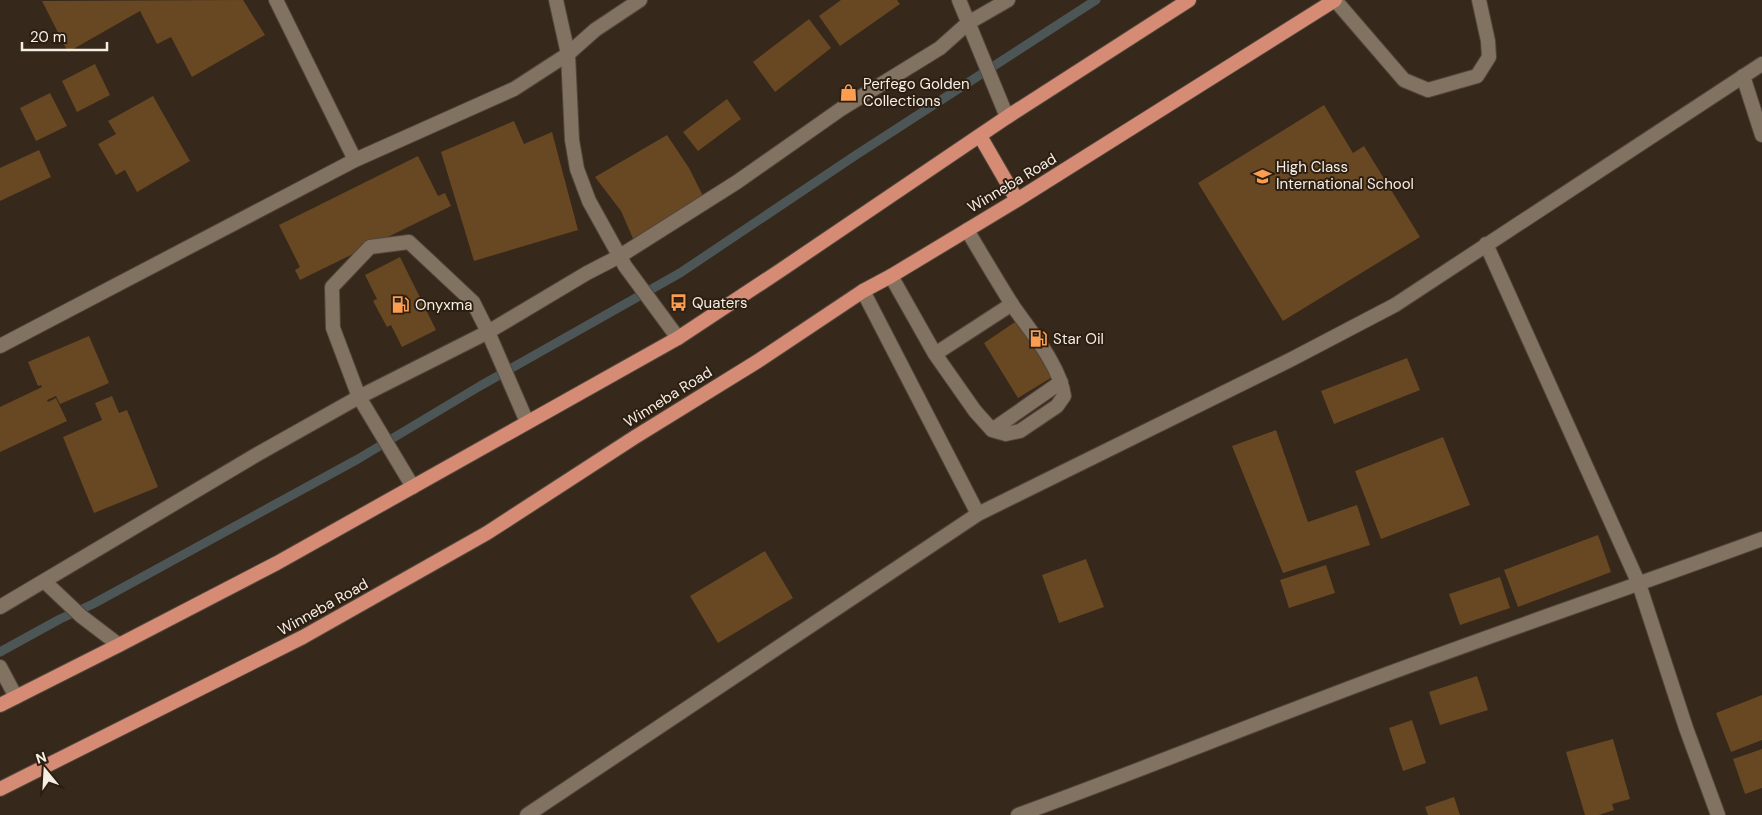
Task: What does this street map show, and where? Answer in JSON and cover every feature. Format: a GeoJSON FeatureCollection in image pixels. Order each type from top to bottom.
{"type":"FeatureCollection","features":[{"type":"Feature","properties":{"kind":"highway"},"geometry":{"type":"LineString","coordinates":[[0,704],[119,646],[277,564],[678,338],[1007,117],[1189,0]]}},
{"type":"Feature","properties":{"kind":"highway","name":"Winneba Road"},"geometry":{"type":"LineString","coordinates":[[0,789],[303,637],[487,532],[758,361],[863,291],[1017,200],[1335,0]]}},
{"type":"Feature","properties":{"kind":"highway"},"geometry":{"type":"LineString","coordinates":[[980,136],[1017,200]]}},
{"type":"Feature","properties":{"kind":"street"},"geometry":{"type":"LineString","coordinates":[[276,0],[355,160]]}},
{"type":"Feature","properties":{"kind":"street"},"geometry":{"type":"LineString","coordinates":[[556,0],[568,54],[572,140],[577,169],[589,201],[625,266],[678,338]]}},
{"type":"Feature","properties":{"kind":"street"},"geometry":{"type":"LineString","coordinates":[[0,346],[355,160],[514,89],[568,54],[595,30],[640,0]]}},
{"type":"Feature","properties":{"kind":"street"},"geometry":{"type":"LineString","coordinates":[[959,0],[1007,117]]}},
{"type":"Feature","properties":{"kind":"street"},"geometry":{"type":"LineString","coordinates":[[0,607],[256,455],[359,397],[488,332],[587,273],[620,256],[737,182],[841,109],[940,48],[968,23],[1008,0]]}},
{"type":"Feature","properties":{"kind":"street"},"geometry":{"type":"LineString","coordinates":[[1335,0],[1404,80],[1428,90],[1477,76],[1489,57],[1488,41],[1479,0]]}},
{"type":"Feature","properties":{"kind":"street"},"geometry":{"type":"LineString","coordinates":[[527,815],[978,514],[1395,305],[1762,64]]}},
{"type":"Feature","properties":{"kind":"street"},"geometry":{"type":"LineString","coordinates":[[1743,76],[1762,135]]}},
{"type":"Feature","properties":{"kind":"street"},"geometry":{"type":"LineString","coordinates":[[891,276],[934,354],[975,411],[992,430],[1061,382],[1050,360],[1012,304],[966,230]]}},
{"type":"Feature","properties":{"kind":"street"},"geometry":{"type":"LineString","coordinates":[[413,487],[359,397],[334,328],[332,287],[370,247],[409,242],[473,302],[527,422]]}},
{"type":"Feature","properties":{"kind":"street"},"geometry":{"type":"LineString","coordinates":[[1486,244],[1639,584],[1686,728],[1718,815]]}},
{"type":"Feature","properties":{"kind":"street"},"geometry":{"type":"LineString","coordinates":[[863,291],[978,514]]}},
{"type":"Feature","properties":{"kind":"street"},"geometry":{"type":"LineString","coordinates":[[934,354],[1012,304]]}},
{"type":"Feature","properties":{"kind":"street"},"geometry":{"type":"LineString","coordinates":[[1018,815],[1088,790],[1387,674],[1762,539]]}},
{"type":"Feature","properties":{"kind":"street"},"geometry":{"type":"LineString","coordinates":[[44,581],[80,616],[119,646]]}},
{"type":"Feature","properties":{"kind":"street"},"geometry":{"type":"LineString","coordinates":[[0,667],[16,697]]}},
{"type":"Feature","properties":{"kind":"building"},"geometry":{"type":"Polygon","coordinates":[[[243,0],[265,35],[192,77],[171,37],[157,44],[140,11],[68,52],[42,1],[243,0]]]}},
{"type":"Feature","properties":{"kind":"building"},"geometry":{"type":"Polygon","coordinates":[[[841,0],[897,0],[900,4],[840,46],[819,16],[841,0]]]}},
{"type":"Feature","properties":{"kind":"building"},"geometry":{"type":"Polygon","coordinates":[[[809,19],[831,48],[775,92],[753,62],[809,19]]]}},
{"type":"Feature","properties":{"kind":"building"},"geometry":{"type":"Polygon","coordinates":[[[95,64],[110,95],[77,112],[62,81],[95,64]]]}},
{"type":"Feature","properties":{"kind":"building"},"geometry":{"type":"Polygon","coordinates":[[[50,93],[67,126],[36,141],[20,108],[50,93]]]}},
{"type":"Feature","properties":{"kind":"building"},"geometry":{"type":"Polygon","coordinates":[[[153,96],[190,161],[137,192],[125,170],[116,175],[98,144],[116,134],[108,121],[153,96]]]}},
{"type":"Feature","properties":{"kind":"building"},"geometry":{"type":"Polygon","coordinates":[[[727,99],[741,119],[698,151],[683,132],[727,99]]]}},
{"type":"Feature","properties":{"kind":"building"},"geometry":{"type":"Polygon","coordinates":[[[1324,105],[1353,153],[1364,146],[1420,237],[1283,321],[1198,183],[1324,105]]]}},
{"type":"Feature","properties":{"kind":"building"},"geometry":{"type":"Polygon","coordinates":[[[514,121],[524,144],[552,132],[578,230],[474,261],[441,152],[514,121]]]}},
{"type":"Feature","properties":{"kind":"building"},"geometry":{"type":"Polygon","coordinates":[[[667,135],[689,168],[704,198],[635,243],[621,211],[595,177],[667,135]]]}},
{"type":"Feature","properties":{"kind":"building"},"geometry":{"type":"Polygon","coordinates":[[[39,150],[51,177],[0,201],[0,168],[39,150]]]}},
{"type":"Feature","properties":{"kind":"building"},"geometry":{"type":"Polygon","coordinates":[[[418,156],[438,196],[445,193],[451,206],[300,280],[295,270],[300,267],[279,225],[418,156]]]}},
{"type":"Feature","properties":{"kind":"building"},"geometry":{"type":"Polygon","coordinates":[[[400,257],[436,330],[402,347],[391,325],[387,327],[373,301],[377,299],[365,275],[400,257]]]}},
{"type":"Feature","properties":{"kind":"building"},"geometry":{"type":"Polygon","coordinates":[[[1018,320],[1054,376],[1018,398],[984,343],[1018,320]]]}},
{"type":"Feature","properties":{"kind":"building"},"geometry":{"type":"Polygon","coordinates":[[[89,336],[109,383],[60,404],[56,396],[47,400],[48,402],[56,398],[67,421],[0,452],[0,407],[42,387],[41,385],[38,386],[28,362],[89,336]]]}},
{"type":"Feature","properties":{"kind":"building"},"geometry":{"type":"Polygon","coordinates":[[[1407,358],[1420,390],[1334,424],[1321,391],[1407,358]]]}},
{"type":"Feature","properties":{"kind":"building"},"geometry":{"type":"Polygon","coordinates":[[[112,396],[119,413],[127,410],[158,487],[94,513],[63,437],[102,420],[95,403],[112,396]]]}},
{"type":"Feature","properties":{"kind":"building"},"geometry":{"type":"Polygon","coordinates":[[[1276,430],[1308,522],[1357,505],[1370,545],[1283,573],[1232,446],[1276,430]]]}},
{"type":"Feature","properties":{"kind":"building"},"geometry":{"type":"Polygon","coordinates":[[[1443,437],[1470,505],[1381,539],[1355,471],[1443,437]]]}},
{"type":"Feature","properties":{"kind":"building"},"geometry":{"type":"Polygon","coordinates":[[[1598,535],[1611,572],[1518,607],[1504,570],[1598,535]]]}},
{"type":"Feature","properties":{"kind":"building"},"geometry":{"type":"Polygon","coordinates":[[[765,551],[793,598],[718,643],[690,596],[765,551]]]}},
{"type":"Feature","properties":{"kind":"building"},"geometry":{"type":"Polygon","coordinates":[[[1086,559],[1104,607],[1059,623],[1042,575],[1086,559]]]}},
{"type":"Feature","properties":{"kind":"building"},"geometry":{"type":"Polygon","coordinates":[[[1326,565],[1335,593],[1289,608],[1280,580],[1326,565]]]}},
{"type":"Feature","properties":{"kind":"building"},"geometry":{"type":"Polygon","coordinates":[[[1500,577],[1510,608],[1460,625],[1449,594],[1500,577]]]}},
{"type":"Feature","properties":{"kind":"building"},"geometry":{"type":"Polygon","coordinates":[[[1477,676],[1488,710],[1440,725],[1429,692],[1477,676]]]}},
{"type":"Feature","properties":{"kind":"building"},"geometry":{"type":"Polygon","coordinates":[[[1762,695],[1762,740],[1731,752],[1716,713],[1762,695]]]}},
{"type":"Feature","properties":{"kind":"building"},"geometry":{"type":"Polygon","coordinates":[[[1412,720],[1426,763],[1403,771],[1389,728],[1412,720]]]}},
{"type":"Feature","properties":{"kind":"building"},"geometry":{"type":"Polygon","coordinates":[[[1613,739],[1630,799],[1612,804],[1614,810],[1599,815],[1585,815],[1566,752],[1613,739]]]}},
{"type":"Feature","properties":{"kind":"building"},"geometry":{"type":"Polygon","coordinates":[[[1762,749],[1762,788],[1745,794],[1733,759],[1762,749]]]}},
{"type":"Feature","properties":{"kind":"building"},"geometry":{"type":"Polygon","coordinates":[[[1454,797],[1460,815],[1428,815],[1425,807],[1454,797]]]}},
{"type":"Feature","properties":{"kind":"waterway"},"geometry":{"type":"LineString","coordinates":[[0,652],[60,619],[93,604],[358,459],[480,386],[680,273],[856,155],[1096,0]]}},
{"type":"Feature","properties":{"kind":"place","name":"Perfego Golden Collections"},"geometry":{"type":"Point","coordinates":[849,93]}},
{"type":"Feature","properties":{"kind":"place","name":"High Class International School"},"geometry":{"type":"Point","coordinates":[1262,176]}},
{"type":"Feature","properties":{"kind":"place","name":"Quaters"},"geometry":{"type":"Point","coordinates":[678,303]}},
{"type":"Feature","properties":{"kind":"place","name":"Onyxma"},"geometry":{"type":"Point","coordinates":[401,305]}},
{"type":"Feature","properties":{"kind":"place","name":"Star Oil"},"geometry":{"type":"Point","coordinates":[1039,339]}}]}
